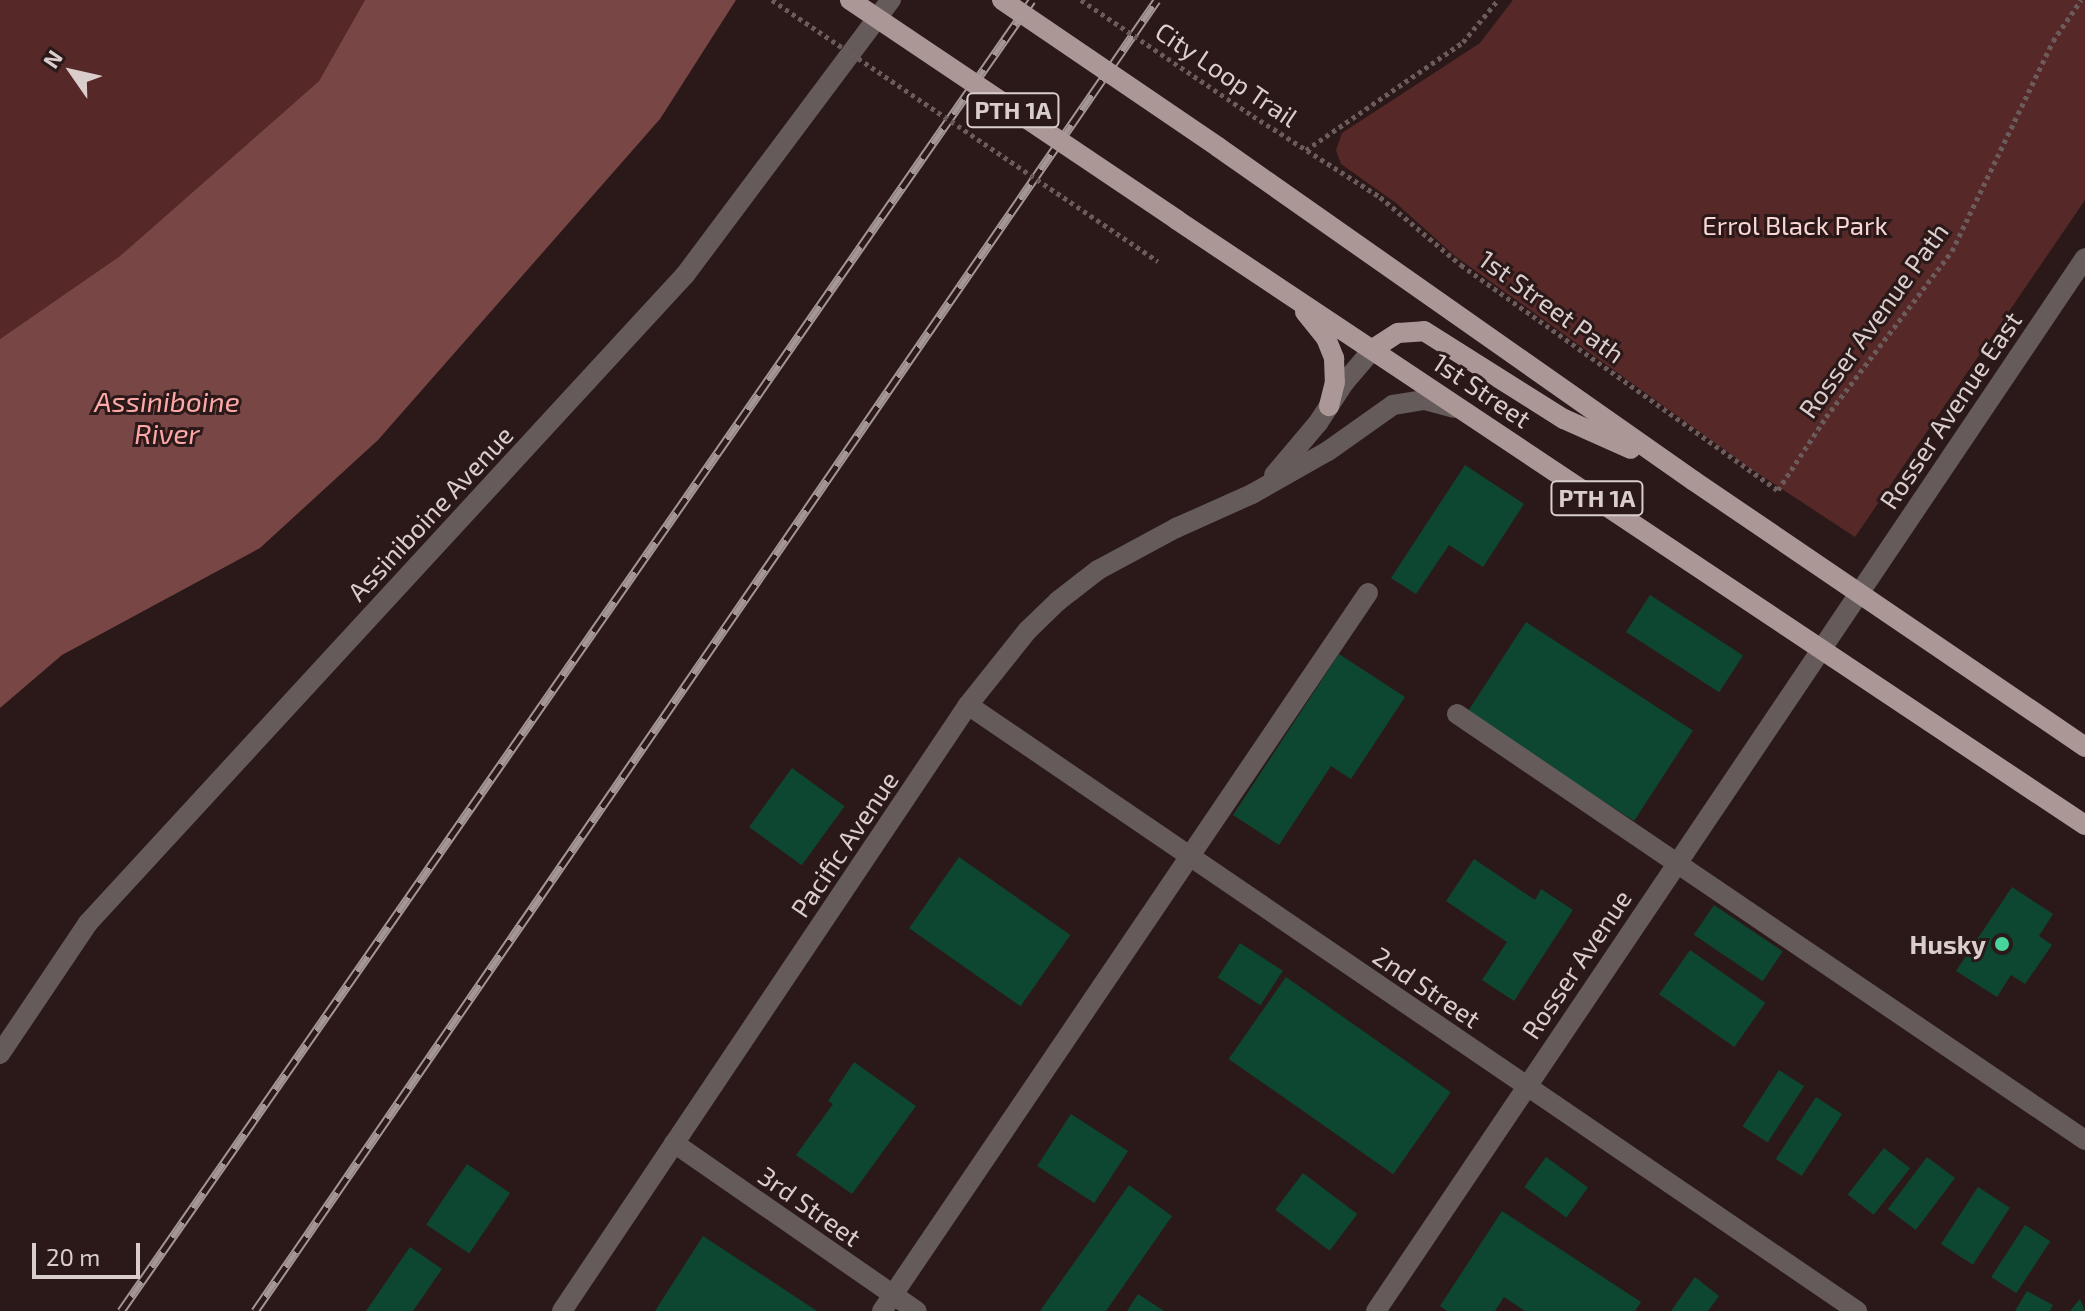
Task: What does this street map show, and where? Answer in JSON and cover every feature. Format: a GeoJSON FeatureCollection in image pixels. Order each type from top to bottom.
{"type":"FeatureCollection","features":[{"type":"Feature","properties":{"kind":"main road","name":"1st Street"},"geometry":{"type":"LineString","coordinates":[[850,0],[2085,825]]}},
{"type":"Feature","properties":{"kind":"main road","name":"1st Street"},"geometry":{"type":"LineString","coordinates":[[1002,0],[1218,147],[1694,481],[2085,747]]}},
{"type":"Feature","properties":{"kind":"main road"},"geometry":{"type":"LineString","coordinates":[[1282,289],[1313,319],[1330,348],[1335,382],[1329,406]]}},
{"type":"Feature","properties":{"kind":"main road"},"geometry":{"type":"LineString","coordinates":[[1373,349],[1398,333],[1424,331],[1564,419],[1694,481]]}},
{"type":"Feature","properties":{"kind":"street","name":"Assiniboine Avenue"},"geometry":{"type":"LineString","coordinates":[[0,1054],[88,923],[685,275],[891,0]]}},
{"type":"Feature","properties":{"kind":"street","name":"Rosser Avenue East"},"geometry":{"type":"LineString","coordinates":[[1821,648],[2085,258]]}},
{"type":"Feature","properties":{"kind":"street","name":"Pacific Avenue"},"geometry":{"type":"LineString","coordinates":[[1252,494],[1284,464],[1373,349]]}},
{"type":"Feature","properties":{"kind":"street","name":"Pacific Avenue"},"geometry":{"type":"LineString","coordinates":[[562,1311],[968,705],[1027,631],[1058,601],[1098,570],[1163,535],[1252,494],[1328,451],[1393,405],[1434,402],[1475,417]]}},
{"type":"Feature","properties":{"kind":"street"},"geometry":{"type":"LineString","coordinates":[[888,1303],[1368,593]]}},
{"type":"Feature","properties":{"kind":"street","name":"Rosser Avenue"},"geometry":{"type":"LineString","coordinates":[[1381,1309],[1527,1085],[1821,648]]}},
{"type":"Feature","properties":{"kind":"street","name":"2nd Street"},"geometry":{"type":"LineString","coordinates":[[968,705],[1187,858],[1857,1311]]}},
{"type":"Feature","properties":{"kind":"street"},"geometry":{"type":"LineString","coordinates":[[1457,714],[2085,1140]]}},
{"type":"Feature","properties":{"kind":"street","name":"3rd Street"},"geometry":{"type":"LineString","coordinates":[[674,1143],[888,1303],[917,1311]]}},
{"type":"Feature","properties":{"kind":"path"},"geometry":{"type":"LineString","coordinates":[[772,0],[1158,261]]}},
{"type":"Feature","properties":{"kind":"path","name":"City Loop Trail"},"geometry":{"type":"LineString","coordinates":[[1081,0],[1306,150],[1463,42],[1498,0]]}},
{"type":"Feature","properties":{"kind":"path","name":"Rosser Avenue Path"},"geometry":{"type":"LineString","coordinates":[[1778,490],[1826,417],[1952,251],[2053,41],[2081,0]]}},
{"type":"Feature","properties":{"kind":"path","name":"1st Street Path"},"geometry":{"type":"LineString","coordinates":[[1306,150],[1380,197],[1461,265],[1778,490]]}},
{"type":"Feature","properties":{"kind":"green space"},"geometry":{"type":"Polygon","coordinates":[[[0,0],[365,0],[319,81],[120,256],[0,339],[0,0]]]}},
{"type":"Feature","properties":{"kind":"green space","name":"Errol Black Park"},"geometry":{"type":"Polygon","coordinates":[[[1513,0],[2085,0],[2085,200],[1855,537],[1750,468],[1455,256],[1396,203],[1341,164],[1336,150],[1342,133],[1480,43],[1513,0]]]}},
{"type":"Feature","properties":{"kind":"water","name":"Assiniboine River"},"geometry":{"type":"Polygon","coordinates":[[[365,0],[736,0],[660,119],[378,440],[260,548],[62,655],[0,708],[0,339],[120,256],[319,81],[365,0]]]}},
{"type":"Feature","properties":{"kind":"building"},"geometry":{"type":"Polygon","coordinates":[[[1465,465],[1524,504],[1483,567],[1449,545],[1416,594],[1391,578],[1465,465]]]}},
{"type":"Feature","properties":{"kind":"building"},"geometry":{"type":"Polygon","coordinates":[[[1650,595],[1743,655],[1719,692],[1626,632],[1650,595]]]}},
{"type":"Feature","properties":{"kind":"building"},"geometry":{"type":"Polygon","coordinates":[[[1526,622],[1693,730],[1634,821],[1467,713],[1526,622]]]}},
{"type":"Feature","properties":{"kind":"building"},"geometry":{"type":"Polygon","coordinates":[[[1339,654],[1405,697],[1351,779],[1331,766],[1279,845],[1233,815],[1339,654]]]}},
{"type":"Feature","properties":{"kind":"building"},"geometry":{"type":"Polygon","coordinates":[[[792,768],[845,806],[802,865],[749,827],[792,768]]]}},
{"type":"Feature","properties":{"kind":"building"},"geometry":{"type":"Polygon","coordinates":[[[959,857],[1070,935],[1021,1006],[909,928],[959,857]]]}},
{"type":"Feature","properties":{"kind":"building"},"geometry":{"type":"Polygon","coordinates":[[[1474,859],[1535,900],[1541,889],[1573,910],[1514,1001],[1482,980],[1507,942],[1446,901],[1474,859]]]}},
{"type":"Feature","properties":{"kind":"building"},"geometry":{"type":"Polygon","coordinates":[[[2012,887],[2053,914],[2039,936],[2052,945],[2025,984],[2011,975],[1997,997],[1956,971],[2012,887]]]}},
{"type":"Feature","properties":{"kind":"building"},"geometry":{"type":"Polygon","coordinates":[[[1714,905],[1783,951],[1763,981],[1694,935],[1714,905]]]}},
{"type":"Feature","properties":{"kind":"building"},"geometry":{"type":"Polygon","coordinates":[[[1240,943],[1283,971],[1260,1005],[1218,977],[1240,943]]]}},
{"type":"Feature","properties":{"kind":"building"},"geometry":{"type":"Polygon","coordinates":[[[1690,950],[1765,1003],[1734,1047],[1659,994],[1690,950]]]}},
{"type":"Feature","properties":{"kind":"building"},"geometry":{"type":"Polygon","coordinates":[[[1286,977],[1451,1092],[1393,1174],[1229,1059],[1286,977]]]}},
{"type":"Feature","properties":{"kind":"building"},"geometry":{"type":"Polygon","coordinates":[[[854,1062],[916,1106],[852,1194],[796,1155],[833,1104],[828,1101],[854,1062]]]}},
{"type":"Feature","properties":{"kind":"building"},"geometry":{"type":"Polygon","coordinates":[[[1779,1070],[1804,1086],[1768,1143],[1743,1126],[1779,1070]]]}},
{"type":"Feature","properties":{"kind":"building"},"geometry":{"type":"Polygon","coordinates":[[[1816,1097],[1842,1114],[1802,1176],[1776,1159],[1816,1097]]]}},
{"type":"Feature","properties":{"kind":"building"},"geometry":{"type":"Polygon","coordinates":[[[1071,1114],[1128,1151],[1094,1203],[1037,1166],[1071,1114]]]}},
{"type":"Feature","properties":{"kind":"building"},"geometry":{"type":"Polygon","coordinates":[[[1884,1148],[1910,1168],[1874,1215],[1848,1194],[1884,1148]]]}},
{"type":"Feature","properties":{"kind":"building"},"geometry":{"type":"Polygon","coordinates":[[[1546,1157],[1588,1188],[1566,1217],[1524,1187],[1546,1157]]]}},
{"type":"Feature","properties":{"kind":"building"},"geometry":{"type":"Polygon","coordinates":[[[1927,1157],[1955,1178],[1916,1230],[1888,1209],[1927,1157]]]}},
{"type":"Feature","properties":{"kind":"building"},"geometry":{"type":"Polygon","coordinates":[[[467,1164],[510,1193],[469,1254],[426,1225],[467,1164]]]}},
{"type":"Feature","properties":{"kind":"building"},"geometry":{"type":"Polygon","coordinates":[[[1303,1173],[1357,1214],[1330,1251],[1275,1210],[1303,1173]]]}},
{"type":"Feature","properties":{"kind":"building"},"geometry":{"type":"Polygon","coordinates":[[[1129,1185],[1172,1216],[1106,1311],[1040,1311],[1129,1185]]]}},
{"type":"Feature","properties":{"kind":"building"},"geometry":{"type":"Polygon","coordinates":[[[1978,1187],[2010,1208],[1973,1265],[1941,1244],[1978,1187]]]}},
{"type":"Feature","properties":{"kind":"building"},"geometry":{"type":"Polygon","coordinates":[[[1502,1211],[1641,1302],[1635,1311],[1525,1311],[1504,1297],[1495,1311],[1447,1311],[1440,1306],[1502,1211]]]}},
{"type":"Feature","properties":{"kind":"building"},"geometry":{"type":"Polygon","coordinates":[[[2025,1225],[2050,1241],[2016,1293],[1991,1277],[2025,1225]]]}},
{"type":"Feature","properties":{"kind":"building"},"geometry":{"type":"Polygon","coordinates":[[[703,1236],[817,1311],[655,1311],[703,1236]]]}},
{"type":"Feature","properties":{"kind":"building"},"geometry":{"type":"Polygon","coordinates":[[[410,1247],[442,1269],[413,1311],[366,1311],[410,1247]]]}},
{"type":"Feature","properties":{"kind":"building"},"geometry":{"type":"Polygon","coordinates":[[[1695,1277],[1719,1296],[1708,1311],[1671,1311],[1695,1277]]]}},
{"type":"Feature","properties":{"kind":"building"},"geometry":{"type":"Polygon","coordinates":[[[2027,1291],[2053,1305],[2050,1311],[2015,1311],[2027,1291]]]}},
{"type":"Feature","properties":{"kind":"building"},"geometry":{"type":"Polygon","coordinates":[[[1138,1294],[1164,1311],[1127,1311],[1138,1294]]]}},
{"type":"Feature","properties":{"kind":"building"},"geometry":{"type":"Polygon","coordinates":[[[2080,1299],[2085,1311],[2070,1311],[2080,1299]]]}},
{"type":"Feature","properties":{"kind":"railway"},"geometry":{"type":"LineString","coordinates":[[121,1311],[1032,0]]}},
{"type":"Feature","properties":{"kind":"railway"},"geometry":{"type":"LineString","coordinates":[[255,1311],[1157,0]]}},
{"type":"Feature","properties":{"kind":"place","name":"Husky"},"geometry":{"type":"Point","coordinates":[2002,944]}}]}
